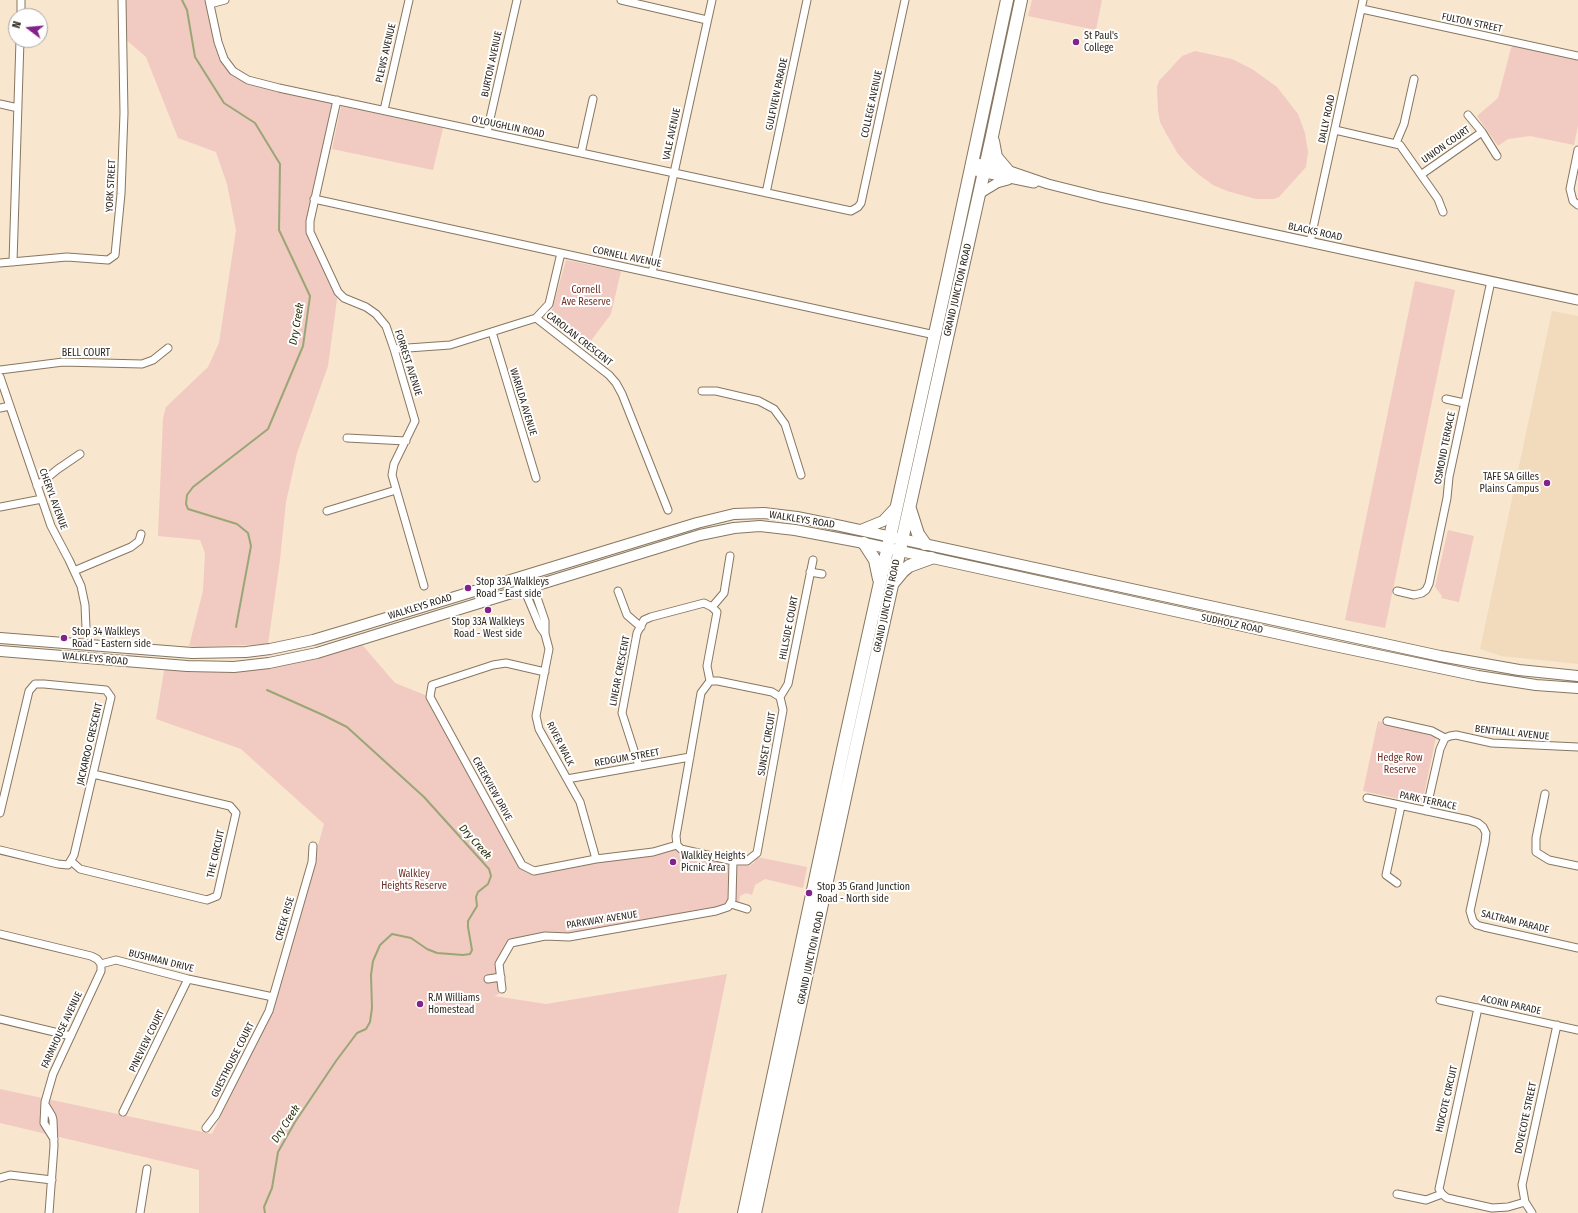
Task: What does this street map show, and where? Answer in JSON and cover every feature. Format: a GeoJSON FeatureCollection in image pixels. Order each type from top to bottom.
{"type":"FeatureCollection","features":[{"type":"Feature","properties":{"kind":"highway","name":"GRAND JUNCTION ROAD"},"geometry":{"type":"LineString","coordinates":[[755,1213],[892,585],[895,544],[935,335],[1007,0]]}},
{"type":"Feature","properties":{"kind":"highway","name":"GRAND JUNCTION ROAD"},"geometry":{"type":"LineString","coordinates":[[903,506],[947,338],[1021,0]]}},
{"type":"Feature","properties":{"kind":"highway"},"geometry":{"type":"LineString","coordinates":[[992,136],[996,157],[1009,175]]}},
{"type":"Feature","properties":{"kind":"highway"},"geometry":{"type":"LineString","coordinates":[[935,335],[947,338]]}},
{"type":"Feature","properties":{"kind":"highway"},"geometry":{"type":"LineString","coordinates":[[903,506],[925,544]]}},
{"type":"Feature","properties":{"kind":"highway"},"geometry":{"type":"LineString","coordinates":[[864,543],[875,560],[880,584]]}},
{"type":"Feature","properties":{"kind":"highway","name":"GRAND JUNCTION ROAD"},"geometry":{"type":"LineString","coordinates":[[744,1213],[880,584],[895,544]]}},
{"type":"Feature","properties":{"kind":"highway"},"geometry":{"type":"LineString","coordinates":[[892,585],[909,566],[931,558]]}},
{"type":"Feature","properties":{"kind":"main road"},"geometry":{"type":"LineString","coordinates":[[861,530],[883,521],[903,506]]}},
{"type":"Feature","properties":{"kind":"main road","name":"WALKLEYS ROAD"},"geometry":{"type":"LineString","coordinates":[[0,638],[192,653],[270,650],[313,640],[690,525],[734,514],[776,514],[861,530],[895,544]]}},
{"type":"Feature","properties":{"kind":"main road","name":"WALKLEYS ROAD"},"geometry":{"type":"LineString","coordinates":[[0,651],[187,666],[250,666],[317,653],[700,535],[734,528],[760,526],[787,529],[864,543],[895,544]]}},
{"type":"Feature","properties":{"kind":"main road","name":"SUDHOLZ ROAD"},"geometry":{"type":"LineString","coordinates":[[895,544],[925,544],[1440,656],[1520,670],[1578,676]]}},
{"type":"Feature","properties":{"kind":"main road","name":"SUDHOLZ ROAD"},"geometry":{"type":"LineString","coordinates":[[895,544],[931,558],[1471,674],[1536,685],[1578,688]]}},
{"type":"Feature","properties":{"kind":"street","name":"YORK STREET"},"geometry":{"type":"LineString","coordinates":[[0,263],[74,256],[108,260],[113,258],[116,252],[124,113],[122,0]]}},
{"type":"Feature","properties":{"kind":"street"},"geometry":{"type":"LineString","coordinates":[[210,2],[225,0]]}},
{"type":"Feature","properties":{"kind":"street","name":"PLEWS AVENUE"},"geometry":{"type":"LineString","coordinates":[[384,110],[408,0]]}},
{"type":"Feature","properties":{"kind":"street","name":"BURTON AVENUE"},"geometry":{"type":"LineString","coordinates":[[488,132],[517,0]]}},
{"type":"Feature","properties":{"kind":"street"},"geometry":{"type":"LineString","coordinates":[[621,0],[707,20]]}},
{"type":"Feature","properties":{"kind":"street","name":"VALE AVENUE"},"geometry":{"type":"LineString","coordinates":[[652,273],[712,0]]}},
{"type":"Feature","properties":{"kind":"street","name":"GULFVIEW PARADE"},"geometry":{"type":"LineString","coordinates":[[766,193],[807,0]]}},
{"type":"Feature","properties":{"kind":"street","name":"COLLEGE AVENUE"},"geometry":{"type":"LineString","coordinates":[[856,210],[861,203],[905,0]]}},
{"type":"Feature","properties":{"kind":"street","name":"DALLY ROAD"},"geometry":{"type":"LineString","coordinates":[[1310,242],[1363,0]]}},
{"type":"Feature","properties":{"kind":"street","name":"O'LOUGHLIN ROAD"},"geometry":{"type":"LineString","coordinates":[[210,2],[221,53],[229,67],[238,75],[256,82],[847,211],[856,210]]}},
{"type":"Feature","properties":{"kind":"street","name":"FULTON STREET"},"geometry":{"type":"LineString","coordinates":[[1362,9],[1578,56]]}},
{"type":"Feature","properties":{"kind":"street"},"geometry":{"type":"LineString","coordinates":[[13,262],[20,48]]}},
{"type":"Feature","properties":{"kind":"street"},"geometry":{"type":"LineString","coordinates":[[1396,143],[1404,124],[1414,78]]}},
{"type":"Feature","properties":{"kind":"street"},"geometry":{"type":"LineString","coordinates":[[581,153],[593,99]]}},
{"type":"Feature","properties":{"kind":"street","name":"FORREST AVENUE"},"geometry":{"type":"LineString","coordinates":[[337,100],[314,199],[310,221],[310,232],[336,289],[344,298],[366,306],[376,314],[386,326],[394,349],[415,420],[392,471],[396,490],[424,586]]}},
{"type":"Feature","properties":{"kind":"street"},"geometry":{"type":"LineString","coordinates":[[0,104],[18,108]]}},
{"type":"Feature","properties":{"kind":"street","name":"UNION COURT"},"geometry":{"type":"LineString","coordinates":[[1468,115],[1482,132],[1497,156]]}},
{"type":"Feature","properties":{"kind":"street"},"geometry":{"type":"LineString","coordinates":[[1335,130],[1396,143],[1404,149],[1438,199],[1443,212]]}},
{"type":"Feature","properties":{"kind":"street","name":"UNION COURT"},"geometry":{"type":"LineString","coordinates":[[1422,174],[1482,132]]}},
{"type":"Feature","properties":{"kind":"street"},"geometry":{"type":"LineString","coordinates":[[1578,150],[1570,189],[1573,201],[1578,205]]}},
{"type":"Feature","properties":{"kind":"street","name":"BLACKS ROAD"},"geometry":{"type":"LineString","coordinates":[[971,166],[1578,300]]}},
{"type":"Feature","properties":{"kind":"street"},"geometry":{"type":"LineString","coordinates":[[979,194],[1009,175]]}},
{"type":"Feature","properties":{"kind":"street","name":"CORNELL AVENUE"},"geometry":{"type":"LineString","coordinates":[[314,199],[935,335]]}},
{"type":"Feature","properties":{"kind":"street"},"geometry":{"type":"LineString","coordinates":[[536,318],[549,304],[561,253]]}},
{"type":"Feature","properties":{"kind":"street","name":"OSMOND TERRACE"},"geometry":{"type":"LineString","coordinates":[[1397,592],[1414,594],[1422,593],[1426,590],[1429,584],[1464,403],[1491,281]]}},
{"type":"Feature","properties":{"kind":"street","name":"CAROLAN CRESCENT"},"geometry":{"type":"LineString","coordinates":[[394,349],[444,346],[536,318],[609,375],[616,383],[622,394],[668,510]]}},
{"type":"Feature","properties":{"kind":"street","name":"WARILDA AVENUE"},"geometry":{"type":"LineString","coordinates":[[492,332],[536,478]]}},
{"type":"Feature","properties":{"kind":"street","name":"BELL COURT"},"geometry":{"type":"LineString","coordinates":[[0,370],[64,362],[142,364],[153,360],[168,348]]}},
{"type":"Feature","properties":{"kind":"street","name":"CHERYL AVENUE"},"geometry":{"type":"LineString","coordinates":[[0,377],[37,486],[56,536],[81,586],[84,600],[86,628]]}},
{"type":"Feature","properties":{"kind":"street"},"geometry":{"type":"LineString","coordinates":[[702,391],[716,391],[759,401],[774,408],[785,424],[801,475]]}},
{"type":"Feature","properties":{"kind":"street"},"geometry":{"type":"LineString","coordinates":[[1446,399],[1464,403]]}},
{"type":"Feature","properties":{"kind":"street"},"geometry":{"type":"LineString","coordinates":[[0,408],[10,406]]}},
{"type":"Feature","properties":{"kind":"street"},"geometry":{"type":"LineString","coordinates":[[347,438],[406,441]]}},
{"type":"Feature","properties":{"kind":"street"},"geometry":{"type":"LineString","coordinates":[[37,486],[80,454]]}},
{"type":"Feature","properties":{"kind":"street"},"geometry":{"type":"LineString","coordinates":[[327,511],[396,490]]}},
{"type":"Feature","properties":{"kind":"street"},"geometry":{"type":"LineString","coordinates":[[0,507],[42,499]]}},
{"type":"Feature","properties":{"kind":"street"},"geometry":{"type":"LineString","coordinates":[[74,571],[131,547],[139,541],[141,534]]}},
{"type":"Feature","properties":{"kind":"street"},"geometry":{"type":"LineString","coordinates":[[677,845],[676,836],[701,693],[710,681],[707,666],[717,612],[712,607],[724,593],[730,556]]}},
{"type":"Feature","properties":{"kind":"street","name":"HILLSIDE COURT"},"geometry":{"type":"LineString","coordinates":[[780,697],[788,684],[813,560]]}},
{"type":"Feature","properties":{"kind":"street"},"geometry":{"type":"LineString","coordinates":[[810,572],[822,574]]}},
{"type":"Feature","properties":{"kind":"street","name":"RIVER WALK"},"geometry":{"type":"LineString","coordinates":[[530,574],[545,621],[545,634],[549,649],[536,716],[539,729],[580,802],[596,859]]}},
{"type":"Feature","properties":{"kind":"street","name":"RIVER WALK"},"geometry":{"type":"LineString","coordinates":[[519,577],[540,627],[545,634]]}},
{"type":"Feature","properties":{"kind":"street","name":"LINEAR CRESCENT"},"geometry":{"type":"LineString","coordinates":[[618,590],[627,615],[641,626]]}},
{"type":"Feature","properties":{"kind":"street","name":"LINEAR CRESCENT"},"geometry":{"type":"LineString","coordinates":[[639,766],[622,713],[637,633],[644,620],[650,617],[704,604],[712,607]]}},
{"type":"Feature","properties":{"kind":"street","name":"CREEKVIEW DRIVE"},"geometry":{"type":"LineString","coordinates":[[545,672],[506,663],[494,665],[432,685],[430,697],[522,865],[534,871],[596,859],[653,852],[677,845]]}},
{"type":"Feature","properties":{"kind":"street"},"geometry":{"type":"LineString","coordinates":[[710,681],[718,681],[772,692],[780,697]]}},
{"type":"Feature","properties":{"kind":"street","name":"JACKAROO CRESCENT"},"geometry":{"type":"LineString","coordinates":[[0,813],[29,691],[35,684],[106,690],[111,697],[74,855],[70,861]]}},
{"type":"Feature","properties":{"kind":"street","name":"SUNSET CIRCUIT"},"geometry":{"type":"LineString","coordinates":[[677,845],[681,849],[733,861],[746,861],[757,853],[783,710],[780,697]]}},
{"type":"Feature","properties":{"kind":"street"},"geometry":{"type":"LineString","coordinates":[[1387,721],[1432,731],[1445,738],[1440,749],[1426,811]]}},
{"type":"Feature","properties":{"kind":"street","name":"BENTHALL AVENUE"},"geometry":{"type":"LineString","coordinates":[[1445,738],[1456,735],[1492,743],[1578,747]]}},
{"type":"Feature","properties":{"kind":"street","name":"REDGUM STREET"},"geometry":{"type":"LineString","coordinates":[[567,779],[690,757]]}},
{"type":"Feature","properties":{"kind":"street","name":"THE CIRCUIT"},"geometry":{"type":"LineString","coordinates":[[70,861],[80,868],[207,900],[217,896],[236,813],[230,806],[93,774]]}},
{"type":"Feature","properties":{"kind":"street"},"geometry":{"type":"LineString","coordinates":[[1545,794],[1536,838],[1536,852],[1549,860],[1578,866]]}},
{"type":"Feature","properties":{"kind":"street","name":"PARK TERRACE"},"geometry":{"type":"LineString","coordinates":[[1367,798],[1469,820],[1483,827]]}},
{"type":"Feature","properties":{"kind":"street"},"geometry":{"type":"LineString","coordinates":[[1397,883],[1386,875],[1402,806]]}},
{"type":"Feature","properties":{"kind":"street","name":"SALTRAM PARADE"},"geometry":{"type":"LineString","coordinates":[[1483,827],[1486,833],[1485,842],[1470,911],[1473,921],[1477,925],[1484,927],[1578,948]]}},
{"type":"Feature","properties":{"kind":"street","name":"CREEK RISE"},"geometry":{"type":"LineString","coordinates":[[273,997],[312,862],[313,846]]}},
{"type":"Feature","properties":{"kind":"street"},"geometry":{"type":"LineString","coordinates":[[0,850],[58,864],[68,865],[70,861]]}},
{"type":"Feature","properties":{"kind":"street"},"geometry":{"type":"LineString","coordinates":[[733,861],[733,894],[731,904],[747,909]]}},
{"type":"Feature","properties":{"kind":"street","name":"PARKWAY AVENUE"},"geometry":{"type":"LineString","coordinates":[[502,989],[499,964],[511,943],[545,936],[569,937],[716,911],[728,907],[731,904]]}},
{"type":"Feature","properties":{"kind":"street"},"geometry":{"type":"LineString","coordinates":[[0,934],[91,956],[97,959],[101,964]]}},
{"type":"Feature","properties":{"kind":"street","name":"BUSHMAN DRIVE"},"geometry":{"type":"LineString","coordinates":[[101,964],[116,960],[188,979],[273,997]]}},
{"type":"Feature","properties":{"kind":"street","name":"FARMHOUSE AVENUE"},"geometry":{"type":"LineString","coordinates":[[49,1213],[54,1139],[52,1117],[45,1102],[53,1074],[101,971],[101,964]]}},
{"type":"Feature","properties":{"kind":"street"},"geometry":{"type":"LineString","coordinates":[[488,978],[501,977]]}},
{"type":"Feature","properties":{"kind":"street","name":"PINEVIEW COURT"},"geometry":{"type":"LineString","coordinates":[[123,1112],[188,979]]}},
{"type":"Feature","properties":{"kind":"street","name":"GUESTHOUSE COURT"},"geometry":{"type":"LineString","coordinates":[[206,1128],[216,1115],[266,1018],[273,997]]}},
{"type":"Feature","properties":{"kind":"street","name":"ACORN PARADE"},"geometry":{"type":"LineString","coordinates":[[1440,1000],[1578,1030]]}},
{"type":"Feature","properties":{"kind":"street","name":"HIDCOTE CIRCUIT"},"geometry":{"type":"LineString","coordinates":[[1442,1194],[1439,1188],[1439,1181],[1478,1008]]}},
{"type":"Feature","properties":{"kind":"street"},"geometry":{"type":"LineString","coordinates":[[0,1019],[71,1036]]}},
{"type":"Feature","properties":{"kind":"street","name":"DOVECOTE STREET"},"geometry":{"type":"LineString","coordinates":[[1532,1213],[1525,1202],[1522,1185],[1557,1026]]}},
{"type":"Feature","properties":{"kind":"street"},"geometry":{"type":"LineString","coordinates":[[140,1213],[147,1169]]}},
{"type":"Feature","properties":{"kind":"street"},"geometry":{"type":"LineString","coordinates":[[0,1178],[10,1175],[52,1180]]}},
{"type":"Feature","properties":{"kind":"street"},"geometry":{"type":"LineString","coordinates":[[1397,1194],[1426,1200],[1442,1194],[1447,1198],[1492,1208],[1508,1207],[1525,1202]]}},
{"type":"Feature","properties":{"kind":"shaded area","name":"TAFE SA Gilles Plains Campus"},"geometry":{"type":"Polygon","coordinates":[[[1552,311],[1578,316],[1578,664],[1501,656],[1480,649],[1552,311]]]}},
{"type":"Feature","properties":{"kind":"green space"},"geometry":{"type":"Polygon","coordinates":[[[122,0],[209,0],[221,53],[244,78],[337,100],[309,225],[338,292],[328,366],[297,453],[286,502],[280,560],[268,644],[197,647],[189,646],[203,591],[205,553],[200,540],[158,536],[163,418],[166,407],[208,367],[219,343],[236,230],[227,184],[216,152],[178,138],[146,57],[123,37],[122,0]]]}},
{"type":"Feature","properties":{"kind":"green space"},"geometry":{"type":"Polygon","coordinates":[[[1032,0],[1102,0],[1096,30],[1028,16],[1032,0]]]}},
{"type":"Feature","properties":{"kind":"green space"},"geometry":{"type":"Polygon","coordinates":[[[1513,46],[1578,59],[1578,125],[1574,145],[1530,136],[1508,139],[1498,146],[1477,116],[1498,98],[1511,48],[1513,46]]]}},
{"type":"Feature","properties":{"kind":"green space"},"geometry":{"type":"Polygon","coordinates":[[[1195,51],[1232,59],[1252,69],[1277,87],[1298,114],[1305,133],[1308,152],[1306,167],[1279,197],[1274,199],[1256,199],[1227,191],[1213,185],[1188,165],[1178,154],[1167,135],[1160,122],[1158,111],[1157,87],[1159,81],[1182,56],[1195,51]]]}},
{"type":"Feature","properties":{"kind":"green space"},"geometry":{"type":"Polygon","coordinates":[[[341,106],[443,128],[433,170],[332,149],[341,106]]]}},
{"type":"Feature","properties":{"kind":"green space","name":"Cornell Ave Reserve"},"geometry":{"type":"Polygon","coordinates":[[[566,260],[621,271],[611,314],[587,346],[549,320],[566,260]]]}},
{"type":"Feature","properties":{"kind":"green space"},"geometry":{"type":"Polygon","coordinates":[[[1415,281],[1455,290],[1385,628],[1345,620],[1415,281]]]}},
{"type":"Feature","properties":{"kind":"green space"},"geometry":{"type":"Polygon","coordinates":[[[1448,530],[1474,536],[1459,602],[1441,598],[1442,596],[1435,587],[1448,530]]]}},
{"type":"Feature","properties":{"kind":"green space","name":"Walkley Heights Reserve"},"geometry":{"type":"Polygon","coordinates":[[[358,640],[395,683],[430,697],[522,865],[534,871],[677,845],[725,862],[730,868],[729,899],[727,903],[719,907],[569,937],[511,943],[499,964],[499,994],[494,996],[546,1004],[727,974],[678,1213],[199,1213],[199,1170],[0,1123],[0,1089],[212,1134],[272,1011],[324,824],[241,749],[156,719],[165,665],[262,664],[358,640]]]}},
{"type":"Feature","properties":{"kind":"green space","name":"Hedge Row Reserve"},"geometry":{"type":"Polygon","coordinates":[[[1378,721],[1436,737],[1422,804],[1363,791],[1378,721]]]}},
{"type":"Feature","properties":{"kind":"green space"},"geometry":{"type":"Polygon","coordinates":[[[757,857],[807,867],[803,888],[765,879],[755,885],[752,895],[746,893],[740,896],[739,902],[736,903],[736,868],[738,866],[748,866],[754,863],[757,857]]]}},
{"type":"Feature","properties":{"kind":"waterway","name":"Dry Creek"},"geometry":{"type":"LineString","coordinates":[[182,0],[187,10],[195,57],[224,103],[255,123],[280,164],[279,230],[310,296],[303,346],[268,429],[193,487],[187,495],[186,504],[188,509],[237,524],[248,533],[251,546],[236,627]]}},
{"type":"Feature","properties":{"kind":"waterway","name":"Dry Creek"},"geometry":{"type":"LineString","coordinates":[[265,1213],[264,1207],[272,1188],[278,1152],[295,1122],[336,1061],[357,1033],[366,1029],[370,1022],[372,1008],[371,975],[373,961],[380,945],[392,934],[411,938],[427,949],[437,953],[463,955],[470,954],[472,950],[468,921],[477,906],[476,897],[478,892],[488,884],[491,876],[489,869],[424,797],[347,727],[267,690]]}},
{"type":"Feature","properties":{"kind":"place","name":"St Paul's College"},"geometry":{"type":"Point","coordinates":[1076,42]}},
{"type":"Feature","properties":{"kind":"place","name":"TAFE SA Gilles Plains Campus"},"geometry":{"type":"Point","coordinates":[1547,483]}},
{"type":"Feature","properties":{"kind":"place","name":"Stop 33A Walkleys Road - East side"},"geometry":{"type":"Point","coordinates":[468,588]}},
{"type":"Feature","properties":{"kind":"place","name":"Stop 33A Walkleys Road - West side"},"geometry":{"type":"Point","coordinates":[488,610]}},
{"type":"Feature","properties":{"kind":"place","name":"Stop 34 Walkleys Road - Eastern side"},"geometry":{"type":"Point","coordinates":[64,638]}},
{"type":"Feature","properties":{"kind":"place","name":"Walkley Heights Picnic Area"},"geometry":{"type":"Point","coordinates":[673,862]}},
{"type":"Feature","properties":{"kind":"place","name":"Stop 35 Grand Junction Road - North side"},"geometry":{"type":"Point","coordinates":[809,893]}},
{"type":"Feature","properties":{"kind":"place","name":"R.M Williams Homestead"},"geometry":{"type":"Point","coordinates":[420,1004]}}]}
